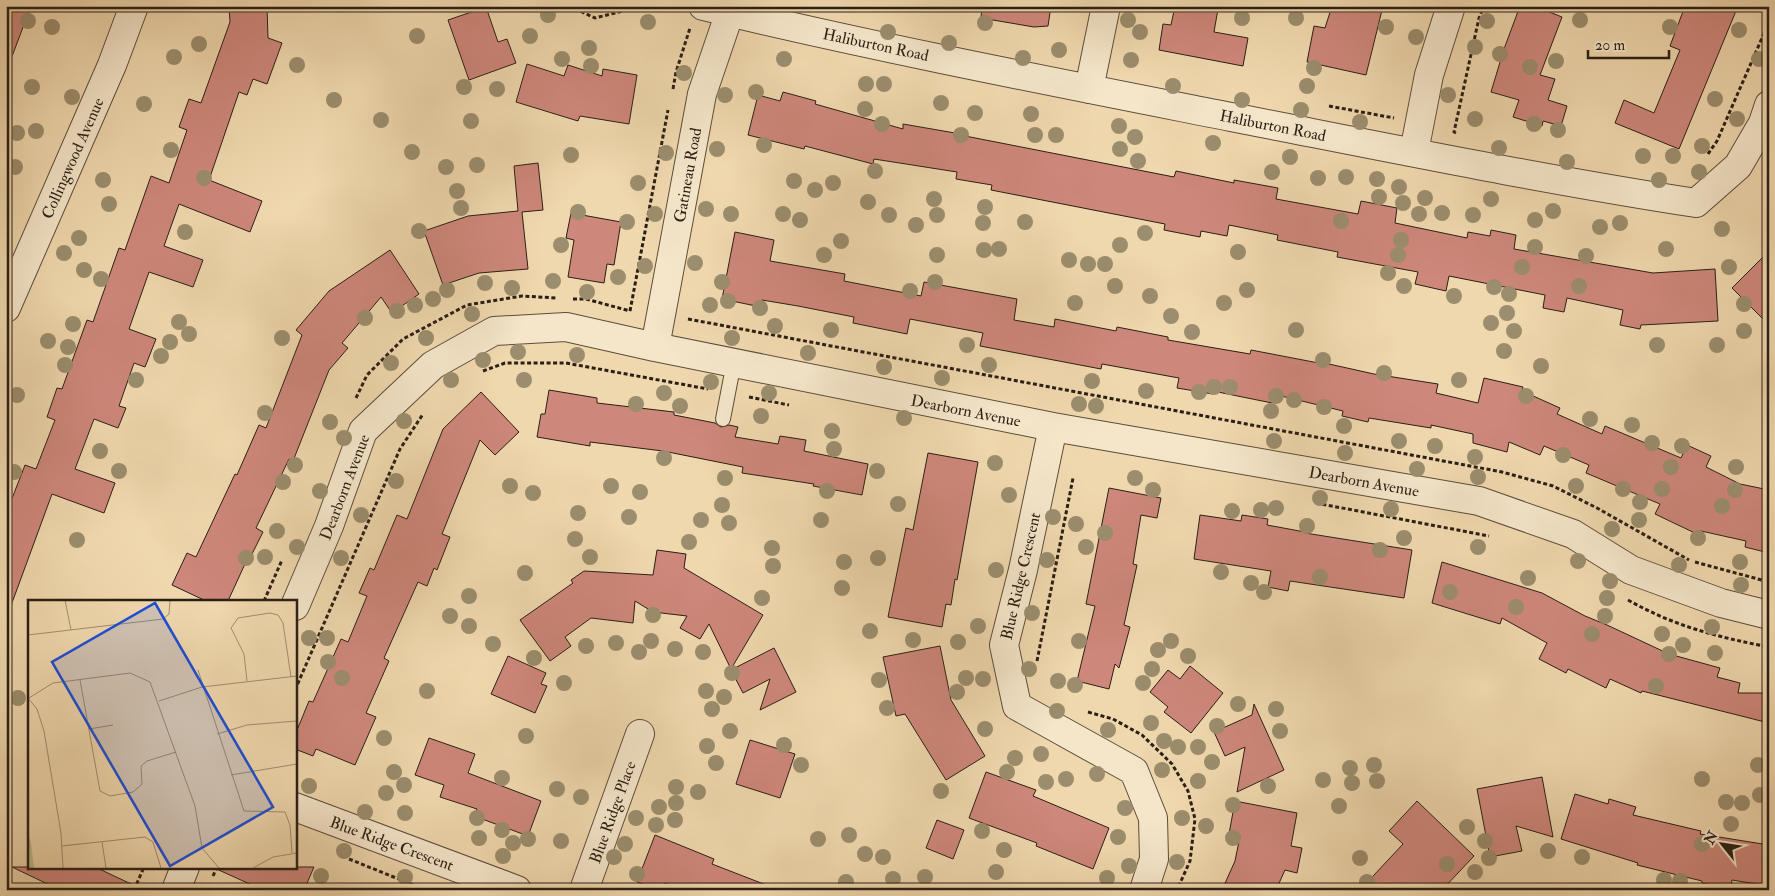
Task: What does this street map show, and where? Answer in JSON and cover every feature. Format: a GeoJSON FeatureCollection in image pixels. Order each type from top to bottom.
{"type":"FeatureCollection","features":[{"type":"Feature","properties":{"kind":"street","name":"Collingwood Avenue"},"geometry":{"type":"LineString","coordinates":[[6,308],[112,65],[134,6]]}},
{"type":"Feature","properties":{"kind":"street"},"geometry":{"type":"LineString","coordinates":[[1089,89],[1106,6]]}},
{"type":"Feature","properties":{"kind":"street"},"geometry":{"type":"LineString","coordinates":[[1414,152],[1429,75],[1451,6]]}},
{"type":"Feature","properties":{"kind":"street","name":"Haliburton Road"},"geometry":{"type":"LineString","coordinates":[[691,7],[730,9],[1089,89],[1628,193],[1696,204],[1738,166],[1763,123],[1769,105]]}},
{"type":"Feature","properties":{"kind":"street","name":"Gatineau Road"},"geometry":{"type":"LineString","coordinates":[[655,347],[702,94],[730,9]]}},
{"type":"Feature","properties":{"kind":"street","name":"Dearborn Avenue"},"geometry":{"type":"LineString","coordinates":[[296,604],[329,526],[363,431],[433,365],[494,330],[566,327],[655,347],[1053,427],[1479,501],[1573,534],[1631,570],[1721,603],[1769,615]]}},
{"type":"Feature","properties":{"kind":"street","name":"Blue Ridge Crescent"},"geometry":{"type":"LineString","coordinates":[[1053,427],[1023,570],[1004,645],[1017,706],[1134,771],[1153,818],[1154,859],[1144,890]]}},
{"type":"Feature","properties":{"kind":"street","name":"Blue Ridge Place"},"geometry":{"type":"LineString","coordinates":[[584,890],[640,734]]}},
{"type":"Feature","properties":{"kind":"street","name":"Blue Ridge Crescent"},"geometry":{"type":"LineString","coordinates":[[296,808],[517,890]]}},
{"type":"Feature","properties":{"kind":"street"},"geometry":{"type":"LineString","coordinates":[[176,890],[185,868]]}},
{"type":"Feature","properties":{"kind":"lane"},"geometry":{"type":"LineString","coordinates":[[723,419],[734,362]]}},
{"type":"Feature","properties":{"kind":"path"},"geometry":{"type":"LineString","coordinates":[[569,6],[595,18],[627,10],[691,7]]}},
{"type":"Feature","properties":{"kind":"path"},"geometry":{"type":"LineString","coordinates":[[1464,134],[1454,132],[1479,18],[1484,6]]}},
{"type":"Feature","properties":{"kind":"path"},"geometry":{"type":"LineString","coordinates":[[1706,157],[1717,141],[1769,22]]}},
{"type":"Feature","properties":{"kind":"path"},"geometry":{"type":"LineString","coordinates":[[1324,105],[1401,119]]}},
{"type":"Feature","properties":{"kind":"path"},"geometry":{"type":"LineString","coordinates":[[683,352],[692,310]]}},
{"type":"Feature","properties":{"kind":"path"},"geometry":{"type":"LineString","coordinates":[[480,372],[505,363],[566,363],[796,406]]}},
{"type":"Feature","properties":{"kind":"path"},"geometry":{"type":"LineString","coordinates":[[296,688],[400,449],[427,409]]}},
{"type":"Feature","properties":{"kind":"path"},"geometry":{"type":"LineString","coordinates":[[1036,666],[1073,477]]}},
{"type":"Feature","properties":{"kind":"path"},"geometry":{"type":"LineString","coordinates":[[1310,502],[1495,537]]}},
{"type":"Feature","properties":{"kind":"path"},"geometry":{"type":"LineString","coordinates":[[1623,597],[1676,624],[1721,638],[1769,647]]}},
{"type":"Feature","properties":{"kind":"path"},"geometry":{"type":"LineString","coordinates":[[1086,711],[1113,720],[1142,735],[1172,764],[1188,791],[1195,819],[1190,861],[1177,890]]}},
{"type":"Feature","properties":{"kind":"path"},"geometry":{"type":"LineString","coordinates":[[341,856],[426,890]]}},
{"type":"Feature","properties":{"kind":"path"},"geometry":{"type":"LineString","coordinates":[[134,890],[144,868]]}},
{"type":"Feature","properties":{"kind":"building"},"geometry":{"type":"Polygon","coordinates":[[[6,6],[31,6],[8,67],[6,67],[6,6]]]}},
{"type":"Feature","properties":{"kind":"building"},"geometry":{"type":"Polygon","coordinates":[[[229,6],[267,6],[268,38],[282,43],[267,84],[253,79],[247,95],[239,92],[209,180],[262,201],[250,232],[179,204],[164,246],[203,260],[193,287],[149,272],[129,329],[156,339],[145,367],[134,363],[119,406],[126,408],[118,428],[94,419],[75,469],[115,483],[104,513],[52,494],[9,611],[6,610],[6,514],[25,465],[36,469],[55,420],[47,417],[57,388],[62,389],[87,320],[93,322],[119,248],[125,250],[151,176],[169,183],[187,130],[179,127],[189,99],[201,103],[230,22],[229,6]]]}},
{"type":"Feature","properties":{"kind":"building"},"geometry":{"type":"Polygon","coordinates":[[[982,6],[1051,6],[1048,26],[1034,27],[981,18],[982,6]]]}},
{"type":"Feature","properties":{"kind":"building"},"geometry":{"type":"Polygon","coordinates":[[[1175,6],[1203,6],[1218,9],[1214,32],[1248,38],[1243,66],[1159,50],[1163,24],[1171,25],[1175,6]]]}},
{"type":"Feature","properties":{"kind":"building"},"geometry":{"type":"Polygon","coordinates":[[[1332,6],[1383,6],[1366,75],[1307,62],[1314,26],[1325,28],[1332,6]]]}},
{"type":"Feature","properties":{"kind":"building"},"geometry":{"type":"Polygon","coordinates":[[[1520,6],[1534,6],[1562,17],[1540,75],[1555,79],[1548,100],[1567,106],[1561,126],[1543,121],[1542,126],[1513,117],[1519,100],[1491,92],[1520,6]]]}},
{"type":"Feature","properties":{"kind":"building"},"geometry":{"type":"Polygon","coordinates":[[[1685,6],[1738,6],[1679,149],[1615,123],[1624,100],[1654,113],[1680,50],[1670,46],[1685,6]]]}},
{"type":"Feature","properties":{"kind":"building"},"geometry":{"type":"Polygon","coordinates":[[[486,7],[498,42],[507,39],[516,63],[469,80],[448,20],[486,7]]]}},
{"type":"Feature","properties":{"kind":"building"},"geometry":{"type":"Polygon","coordinates":[[[527,64],[564,76],[568,65],[602,76],[603,69],[637,75],[629,124],[580,116],[578,121],[516,102],[527,64]]]}},
{"type":"Feature","properties":{"kind":"building"},"geometry":{"type":"Polygon","coordinates":[[[783,92],[816,101],[815,104],[903,129],[903,124],[955,133],[1174,177],[1176,171],[1234,183],[1234,180],[1278,188],[1276,199],[1358,214],[1361,201],[1397,208],[1395,223],[1467,238],[1468,232],[1490,236],[1491,230],[1516,235],[1514,249],[1653,273],[1715,269],[1718,321],[1641,325],[1640,329],[1620,325],[1623,310],[1567,298],[1564,312],[1543,308],[1545,295],[1449,276],[1446,291],[1415,284],[1418,272],[1337,257],[1338,252],[1277,240],[1278,235],[1229,225],[1227,236],[1201,231],[1200,237],[1164,230],[1165,224],[991,190],[992,185],[956,179],[957,172],[874,159],[873,164],[805,146],[804,149],[748,135],[758,95],[780,101],[783,92]]]}},
{"type":"Feature","properties":{"kind":"building"},"geometry":{"type":"Polygon","coordinates":[[[538,163],[543,210],[522,212],[528,269],[479,273],[443,285],[424,231],[468,216],[518,211],[514,166],[538,163]]]}},
{"type":"Feature","properties":{"kind":"building"},"geometry":{"type":"Polygon","coordinates":[[[571,213],[621,222],[614,265],[607,264],[604,283],[568,277],[574,240],[566,238],[571,213]]]}},
{"type":"Feature","properties":{"kind":"building"},"geometry":{"type":"Polygon","coordinates":[[[735,232],[774,240],[770,261],[845,274],[844,281],[921,296],[924,282],[1017,299],[1014,320],[1054,327],[1055,319],[1116,331],[1117,327],[1168,337],[1168,340],[1250,354],[1251,350],[1374,374],[1438,384],[1436,393],[1478,403],[1484,378],[1523,387],[1522,391],[1560,408],[1557,414],[1602,434],[1605,426],[1681,458],[1687,445],[1711,456],[1706,467],[1740,484],[1769,490],[1769,553],[1745,547],[1746,541],[1701,531],[1699,535],[1655,514],[1660,504],[1586,473],[1589,465],[1544,446],[1540,455],[1509,442],[1507,452],[1473,443],[1473,434],[1431,425],[1431,428],[1369,418],[1368,422],[1342,416],[1343,411],[1273,394],[1272,403],[1213,391],[1213,394],[1177,388],[1179,378],[1102,364],[1101,369],[980,346],[983,333],[910,319],[907,334],[853,323],[854,317],[798,306],[762,300],[761,307],[722,299],[735,232]]]}},
{"type":"Feature","properties":{"kind":"building"},"geometry":{"type":"Polygon","coordinates":[[[390,250],[419,294],[392,313],[381,297],[342,343],[348,348],[329,370],[293,461],[289,459],[256,528],[263,532],[252,554],[250,553],[228,600],[204,600],[172,585],[187,553],[196,557],[235,474],[237,475],[259,425],[266,428],[302,335],[296,330],[329,291],[390,250]]]}},
{"type":"Feature","properties":{"kind":"building"},"geometry":{"type":"Polygon","coordinates":[[[1769,251],[1769,325],[1732,288],[1769,251]]]}},
{"type":"Feature","properties":{"kind":"building"},"geometry":{"type":"Polygon","coordinates":[[[549,390],[597,398],[597,403],[674,412],[674,415],[715,423],[721,427],[729,425],[738,427],[735,437],[778,444],[780,436],[806,440],[804,451],[868,464],[862,495],[813,486],[814,484],[742,473],[743,467],[663,451],[590,442],[590,446],[537,437],[541,414],[545,414],[549,390]]]}},
{"type":"Feature","properties":{"kind":"building"},"geometry":{"type":"Polygon","coordinates":[[[481,392],[519,432],[495,455],[480,440],[442,534],[450,537],[437,570],[434,568],[427,586],[418,582],[384,658],[389,661],[366,713],[376,717],[355,765],[316,749],[313,756],[296,749],[296,733],[309,701],[313,702],[341,639],[348,642],[367,596],[359,593],[370,568],[374,570],[397,515],[407,519],[443,429],[481,392]]]}},
{"type":"Feature","properties":{"kind":"building"},"geometry":{"type":"Polygon","coordinates":[[[928,453],[978,462],[957,580],[955,579],[951,605],[946,604],[942,627],[888,617],[906,528],[913,530],[928,453]]]}},
{"type":"Feature","properties":{"kind":"building"},"geometry":{"type":"Polygon","coordinates":[[[1109,488],[1161,498],[1157,518],[1141,515],[1133,564],[1137,565],[1124,625],[1130,627],[1119,668],[1115,664],[1109,689],[1077,681],[1095,606],[1086,604],[1109,488]]]}},
{"type":"Feature","properties":{"kind":"building"},"geometry":{"type":"Polygon","coordinates":[[[1200,515],[1241,521],[1242,515],[1268,519],[1267,525],[1412,550],[1404,598],[1290,581],[1288,591],[1268,587],[1271,571],[1194,559],[1200,515]]]}},
{"type":"Feature","properties":{"kind":"building"},"geometry":{"type":"Polygon","coordinates":[[[657,550],[686,554],[684,568],[763,615],[731,669],[709,624],[700,639],[680,628],[687,616],[653,612],[635,601],[633,623],[591,618],[565,637],[571,646],[550,661],[520,620],[573,583],[571,580],[584,571],[653,575],[657,550]]]}},
{"type":"Feature","properties":{"kind":"building"},"geometry":{"type":"Polygon","coordinates":[[[1442,562],[1542,593],[1585,616],[1669,654],[1720,668],[1717,677],[1740,683],[1738,693],[1769,693],[1769,723],[1642,691],[1641,693],[1610,679],[1606,688],[1568,669],[1566,673],[1539,659],[1547,643],[1502,618],[1500,624],[1432,603],[1442,562]]]}},
{"type":"Feature","properties":{"kind":"building"},"geometry":{"type":"Polygon","coordinates":[[[940,646],[951,700],[985,756],[946,780],[905,714],[896,716],[883,657],[940,646]]]}},
{"type":"Feature","properties":{"kind":"building"},"geometry":{"type":"Polygon","coordinates":[[[774,648],[796,692],[760,710],[770,679],[743,693],[731,670],[774,648]]]}},
{"type":"Feature","properties":{"kind":"building"},"geometry":{"type":"Polygon","coordinates":[[[508,656],[546,673],[541,684],[547,686],[535,713],[491,694],[508,656]]]}},
{"type":"Feature","properties":{"kind":"building"},"geometry":{"type":"Polygon","coordinates":[[[1190,666],[1223,693],[1191,733],[1164,712],[1168,707],[1150,692],[1168,670],[1180,679],[1190,666]]]}},
{"type":"Feature","properties":{"kind":"building"},"geometry":{"type":"Polygon","coordinates":[[[1254,704],[1284,770],[1237,792],[1245,747],[1225,756],[1214,732],[1252,715],[1254,704]]]}},
{"type":"Feature","properties":{"kind":"building"},"geometry":{"type":"Polygon","coordinates":[[[429,738],[475,754],[468,773],[541,801],[528,836],[474,816],[477,809],[440,797],[444,785],[415,775],[429,738]]]}},
{"type":"Feature","properties":{"kind":"building"},"geometry":{"type":"Polygon","coordinates":[[[750,740],[795,754],[780,798],[736,784],[750,740]]]}},
{"type":"Feature","properties":{"kind":"building"},"geometry":{"type":"Polygon","coordinates":[[[986,772],[1036,790],[1033,796],[1109,828],[1093,869],[1036,846],[1037,843],[969,818],[986,772]]]}},
{"type":"Feature","properties":{"kind":"building"},"geometry":{"type":"Polygon","coordinates":[[[1542,777],[1553,837],[1516,826],[1522,851],[1490,857],[1477,789],[1542,777]]]}},
{"type":"Feature","properties":{"kind":"building"},"geometry":{"type":"Polygon","coordinates":[[[1575,794],[1608,804],[1609,799],[1636,807],[1633,815],[1701,831],[1700,834],[1769,845],[1763,885],[1732,880],[1731,888],[1702,883],[1702,881],[1637,865],[1638,863],[1561,839],[1575,794]]]}},
{"type":"Feature","properties":{"kind":"building"},"geometry":{"type":"Polygon","coordinates":[[[1235,801],[1297,813],[1291,846],[1302,848],[1297,873],[1285,870],[1276,890],[1222,890],[1235,861],[1240,836],[1229,834],[1235,801]]]}},
{"type":"Feature","properties":{"kind":"building"},"geometry":{"type":"Polygon","coordinates":[[[1417,801],[1474,856],[1442,890],[1360,890],[1403,844],[1389,831],[1417,801]]]}},
{"type":"Feature","properties":{"kind":"building"},"geometry":{"type":"Polygon","coordinates":[[[937,820],[964,830],[953,859],[926,848],[937,820]]]}},
{"type":"Feature","properties":{"kind":"building"},"geometry":{"type":"Polygon","coordinates":[[[655,835],[714,859],[712,864],[774,888],[774,890],[685,890],[665,883],[662,890],[659,890],[637,882],[655,835]]]}},
{"type":"Feature","properties":{"kind":"building"},"geometry":{"type":"Polygon","coordinates":[[[12,867],[97,868],[144,890],[60,890],[12,867]]]}},
{"type":"Feature","properties":{"kind":"building"},"geometry":{"type":"Polygon","coordinates":[[[314,867],[304,890],[263,890],[214,868],[314,867]]]}}]}
